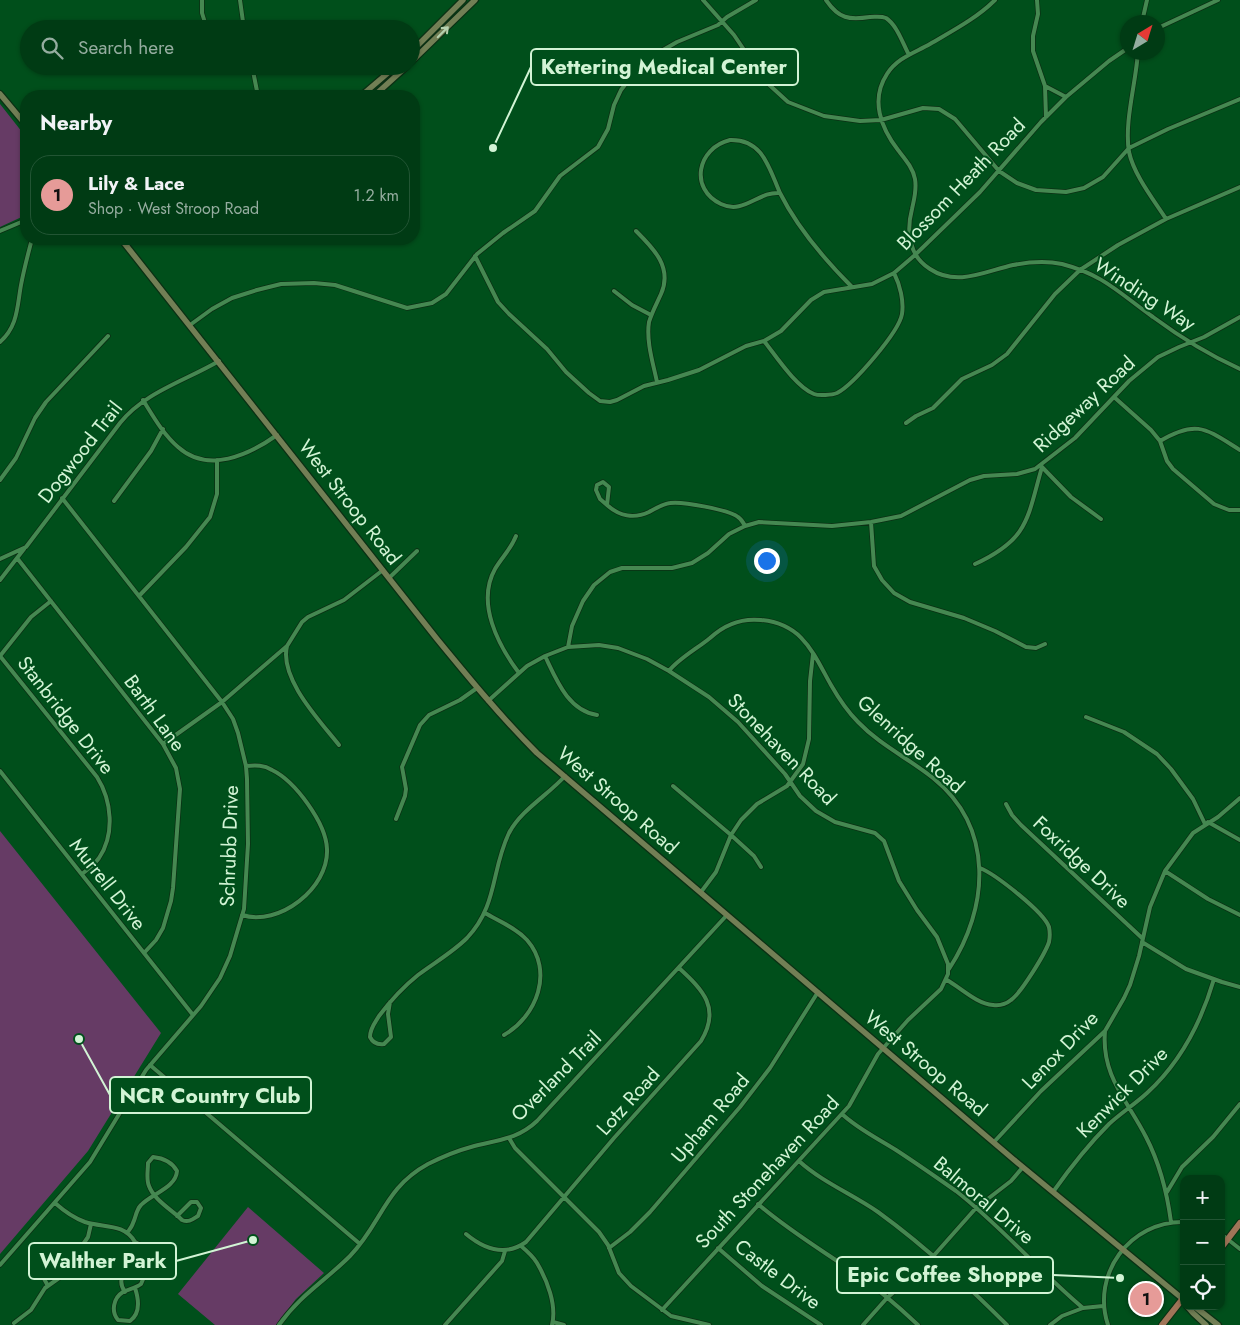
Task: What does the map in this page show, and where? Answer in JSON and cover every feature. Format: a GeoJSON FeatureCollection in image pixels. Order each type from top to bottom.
{"type":"FeatureCollection","features":[{"type":"Feature","properties":{"kind":"main road"},"geometry":{"type":"LineString","coordinates":[[420,43],[463,0]]}},
{"type":"Feature","properties":{"kind":"main road"},"geometry":{"type":"LineString","coordinates":[[420,53],[475,0]]}},
{"type":"Feature","properties":{"kind":"main road"},"geometry":{"type":"LineString","coordinates":[[368,90],[386,75]]}},
{"type":"Feature","properties":{"kind":"main road"},"geometry":{"type":"LineString","coordinates":[[381,90],[397,75]]}},
{"type":"Feature","properties":{"kind":"main road"},"geometry":{"type":"LineString","coordinates":[[0,94],[20,117]]}},
{"type":"Feature","properties":{"kind":"main road","name":"West Stroop Road"},"geometry":{"type":"LineString","coordinates":[[127,247],[477,688],[537,753],[1053,1192],[1180,1298]]}},
{"type":"Feature","properties":{"kind":"main road"},"geometry":{"type":"LineString","coordinates":[[1225,1243],[1240,1223]]}},
{"type":"Feature","properties":{"kind":"main road"},"geometry":{"type":"LineString","coordinates":[[1162,1325],[1180,1304]]}},
{"type":"Feature","properties":{"kind":"main road"},"geometry":{"type":"LineString","coordinates":[[1190,1310],[1206,1325]]}},
{"type":"Feature","properties":{"kind":"main road"},"geometry":{"type":"LineString","coordinates":[[1199,1310],[1218,1325]]}},
{"type":"Feature","properties":{"kind":"street"},"geometry":{"type":"LineString","coordinates":[[202,0],[204,20]]}},
{"type":"Feature","properties":{"kind":"street"},"geometry":{"type":"LineString","coordinates":[[240,0],[243,20]]}},
{"type":"Feature","properties":{"kind":"street"},"geometry":{"type":"LineString","coordinates":[[703,0],[734,35],[765,82],[788,102],[810,112],[837,119],[860,121],[881,120],[923,108],[945,111],[964,129],[999,172],[1026,187],[1047,192],[1066,192],[1084,188],[1098,181],[1129,148],[1168,129],[1240,99]]}},
{"type":"Feature","properties":{"kind":"street"},"geometry":{"type":"LineString","coordinates":[[190,325],[212,309],[232,298],[281,284],[329,284],[407,308],[427,305],[446,294],[476,256],[503,233],[535,211],[560,176],[598,146],[608,129],[614,105],[621,90],[638,68],[663,50],[718,25],[756,0]]}},
{"type":"Feature","properties":{"kind":"street"},"geometry":{"type":"LineString","coordinates":[[826,0],[836,12],[844,17],[856,19],[876,16],[884,17],[892,25],[908,55]]}},
{"type":"Feature","properties":{"kind":"street"},"geometry":{"type":"LineString","coordinates":[[915,255],[909,231],[916,192],[915,178],[910,166],[888,136],[881,120],[878,96],[883,81],[892,67],[908,55],[981,12],[995,0]]}},
{"type":"Feature","properties":{"kind":"street"},"geometry":{"type":"LineString","coordinates":[[1037,0],[1038,14],[1033,51],[1045,86],[1046,117]]}},
{"type":"Feature","properties":{"kind":"street"},"geometry":{"type":"LineString","coordinates":[[1144,15],[1147,0]]}},
{"type":"Feature","properties":{"kind":"street"},"geometry":{"type":"LineString","coordinates":[[1165,25],[1218,0]]}},
{"type":"Feature","properties":{"kind":"street","name":"Blossom Heath Road"},"geometry":{"type":"LineString","coordinates":[[476,256],[502,308],[547,348],[572,378],[596,399],[610,402],[644,386],[700,370],[746,346],[764,341],[781,331],[804,305],[817,295],[833,289],[872,284],[894,273],[915,255],[999,172],[1046,117],[1066,97],[1120,53]]}},
{"type":"Feature","properties":{"kind":"street"},"geometry":{"type":"LineString","coordinates":[[1138,60],[1128,126],[1129,148],[1131,158],[1139,175],[1166,219]]}},
{"type":"Feature","properties":{"kind":"street"},"geometry":{"type":"LineString","coordinates":[[254,75],[257,90]]}},
{"type":"Feature","properties":{"kind":"street"},"geometry":{"type":"LineString","coordinates":[[1045,86],[1066,97]]}},
{"type":"Feature","properties":{"kind":"street"},"geometry":{"type":"LineString","coordinates":[[780,193],[766,194],[743,206],[726,206],[711,198],[704,189],[700,177],[702,164],[717,144],[730,140],[746,142],[757,148],[764,158],[794,218],[814,246],[852,287]]}},
{"type":"Feature","properties":{"kind":"street"},"geometry":{"type":"LineString","coordinates":[[906,423],[938,404],[962,379],[992,365],[1007,354],[1055,294],[1080,270],[1118,245],[1166,219],[1240,187]]}},
{"type":"Feature","properties":{"kind":"street"},"geometry":{"type":"LineString","coordinates":[[0,231],[20,223]]}},
{"type":"Feature","properties":{"kind":"street"},"geometry":{"type":"LineString","coordinates":[[636,231],[658,255],[664,269],[664,286],[649,323],[649,341],[657,382]]}},
{"type":"Feature","properties":{"kind":"street"},"geometry":{"type":"LineString","coordinates":[[0,342],[11,329],[16,317],[24,268],[30,245]]}},
{"type":"Feature","properties":{"kind":"street","name":"Winding Way"},"geometry":{"type":"LineString","coordinates":[[915,255],[935,272],[959,278],[978,276],[1025,263],[1052,262],[1080,270],[1106,281],[1151,316],[1223,361],[1240,369]]}},
{"type":"Feature","properties":{"kind":"street"},"geometry":{"type":"LineString","coordinates":[[764,341],[801,385],[815,394],[836,393],[853,381],[889,339],[900,321],[902,298],[894,273]]}},
{"type":"Feature","properties":{"kind":"street"},"geometry":{"type":"LineString","coordinates":[[614,291],[632,305],[652,315]]}},
{"type":"Feature","properties":{"kind":"street","name":"Ridgeway Road"},"geometry":{"type":"LineString","coordinates":[[568,647],[572,626],[583,601],[594,585],[606,575],[622,568],[672,568],[692,563],[708,553],[730,534],[745,526],[765,522],[817,526],[871,522],[907,514],[978,477],[1027,472],[1042,466],[1084,431],[1129,381],[1158,358],[1204,337],[1240,317]]}},
{"type":"Feature","properties":{"kind":"street"},"geometry":{"type":"LineString","coordinates":[[0,480],[16,458],[35,418],[46,402],[108,336]]}},
{"type":"Feature","properties":{"kind":"street","name":"Dogwood Trail"},"geometry":{"type":"LineString","coordinates":[[0,559],[26,547],[129,412],[142,400],[219,361]]}},
{"type":"Feature","properties":{"kind":"street"},"geometry":{"type":"LineString","coordinates":[[1114,396],[1151,430],[1160,441],[1170,466],[1204,496],[1223,509],[1240,510]]}},
{"type":"Feature","properties":{"kind":"street"},"geometry":{"type":"LineString","coordinates":[[142,400],[162,429],[178,447],[201,460],[217,460],[245,455],[263,445],[277,434]]}},
{"type":"Feature","properties":{"kind":"street"},"geometry":{"type":"LineString","coordinates":[[1160,441],[1180,430],[1200,428],[1210,431],[1240,450]]}},
{"type":"Feature","properties":{"kind":"street"},"geometry":{"type":"LineString","coordinates":[[114,501],[152,451],[162,429]]}},
{"type":"Feature","properties":{"kind":"street"},"geometry":{"type":"LineString","coordinates":[[139,596],[186,547],[210,518],[217,494],[217,460]]}},
{"type":"Feature","properties":{"kind":"street"},"geometry":{"type":"LineString","coordinates":[[1042,466],[1071,497],[1100,519]]}},
{"type":"Feature","properties":{"kind":"street"},"geometry":{"type":"LineString","coordinates":[[975,564],[1004,548],[1023,528],[1032,506],[1042,466]]}},
{"type":"Feature","properties":{"kind":"street"},"geometry":{"type":"LineString","coordinates":[[606,505],[609,487],[606,483],[600,483],[596,487],[600,499],[606,505],[616,512],[633,516],[646,513],[667,503],[681,503],[731,514],[739,518],[745,526]]}},
{"type":"Feature","properties":{"kind":"street","name":"Schrubb Drive"},"geometry":{"type":"LineString","coordinates":[[0,1265],[55,1204],[98,1151],[132,1091],[150,1064],[201,1006],[226,967],[235,943],[242,915],[248,844],[246,766],[233,719],[222,702],[62,498]]}},
{"type":"Feature","properties":{"kind":"street"},"geometry":{"type":"LineString","coordinates":[[871,522],[874,566],[882,580],[894,593],[910,602],[964,618],[1026,647],[1036,648],[1045,644]]}},
{"type":"Feature","properties":{"kind":"street"},"geometry":{"type":"LineString","coordinates":[[516,536],[510,549],[498,564],[492,576],[488,607],[494,628],[504,650],[519,673]]}},
{"type":"Feature","properties":{"kind":"street"},"geometry":{"type":"LineString","coordinates":[[0,580],[26,547]]}},
{"type":"Feature","properties":{"kind":"street"},"geometry":{"type":"LineString","coordinates":[[389,578],[417,551]]}},
{"type":"Feature","properties":{"kind":"street","name":"Barth Lane"},"geometry":{"type":"LineString","coordinates":[[17,558],[163,744],[176,768],[180,789],[173,888],[163,928],[156,940],[144,953]]}},
{"type":"Feature","properties":{"kind":"street"},"geometry":{"type":"LineString","coordinates":[[163,744],[222,702],[287,646],[302,622],[308,617],[344,600],[383,570]]}},
{"type":"Feature","properties":{"kind":"street"},"geometry":{"type":"LineString","coordinates":[[0,656],[31,617],[51,601]]}},
{"type":"Feature","properties":{"kind":"street","name":"Glenridge Road"},"geometry":{"type":"LineString","coordinates":[[669,671],[675,664],[723,628],[739,621],[767,620],[785,625],[805,640],[841,701],[857,721],[882,743],[934,779],[951,796],[968,822],[980,868],[978,899],[974,918],[960,950],[949,969]]}},
{"type":"Feature","properties":{"kind":"street"},"geometry":{"type":"LineString","coordinates":[[287,646],[288,668],[296,688],[339,745]]}},
{"type":"Feature","properties":{"kind":"street","name":"Stonehaven Road"},"geometry":{"type":"LineString","coordinates":[[568,647],[599,646],[618,648],[669,671],[709,697],[738,722],[772,759],[810,806],[844,826],[875,833],[884,841],[900,881],[917,910],[937,937],[949,969]]}},
{"type":"Feature","properties":{"kind":"street"},"geometry":{"type":"LineString","coordinates":[[488,701],[519,673],[545,656],[568,647]]}},
{"type":"Feature","properties":{"kind":"street"},"geometry":{"type":"LineString","coordinates":[[701,892],[716,872],[731,835],[749,811],[766,798],[787,786],[803,764],[808,748],[810,682],[813,654]]}},
{"type":"Feature","properties":{"kind":"street","name":"Stanbridge Drive"},"geometry":{"type":"LineString","coordinates":[[0,656],[97,777],[104,789],[109,805],[109,828],[100,855],[93,865],[82,874]]}},
{"type":"Feature","properties":{"kind":"street"},"geometry":{"type":"LineString","coordinates":[[545,656],[562,689],[574,705],[585,712],[597,715]]}},
{"type":"Feature","properties":{"kind":"street"},"geometry":{"type":"LineString","coordinates":[[396,819],[405,796],[402,767],[420,725],[429,716],[460,700],[477,688]]}},
{"type":"Feature","properties":{"kind":"street"},"geometry":{"type":"LineString","coordinates":[[1086,717],[1124,732],[1157,754],[1171,769],[1193,799],[1206,823],[1240,840]]}},
{"type":"Feature","properties":{"kind":"street"},"geometry":{"type":"LineString","coordinates":[[242,915],[266,918],[289,908],[301,899],[316,882],[324,866],[327,850],[325,835],[315,816],[286,780],[267,767],[260,765],[246,766]]}},
{"type":"Feature","properties":{"kind":"street","name":"Murrell Drive"},"geometry":{"type":"LineString","coordinates":[[0,771],[193,1015]]}},
{"type":"Feature","properties":{"kind":"street"},"geometry":{"type":"LineString","coordinates":[[390,1002],[388,1014],[391,1037],[384,1044],[377,1044],[371,1039],[372,1026],[390,1002],[394,997],[465,940],[480,922],[485,914],[502,853],[512,828],[524,814],[565,776]]}},
{"type":"Feature","properties":{"kind":"street"},"geometry":{"type":"LineString","coordinates":[[673,786],[754,856],[761,867]]}},
{"type":"Feature","properties":{"kind":"street","name":"Lenox Drive"},"geometry":{"type":"LineString","coordinates":[[994,1142],[1042,1091],[1105,1031],[1130,985],[1150,907],[1165,871],[1191,835],[1206,823],[1218,817],[1240,798]]}},
{"type":"Feature","properties":{"kind":"street","name":"Foxridge Drive"},"geometry":{"type":"LineString","coordinates":[[1006,804],[1012,815],[1048,852],[1142,940],[1186,969],[1240,986]]}},
{"type":"Feature","properties":{"kind":"street"},"geometry":{"type":"LineString","coordinates":[[946,980],[983,1003],[996,1006],[1006,1003],[1023,986],[1048,944],[1050,932],[1045,919],[1006,885],[980,868]]}},
{"type":"Feature","properties":{"kind":"street"},"geometry":{"type":"LineString","coordinates":[[1165,871],[1208,899],[1240,915]]}},
{"type":"Feature","properties":{"kind":"street"},"geometry":{"type":"LineString","coordinates":[[485,914],[512,928],[526,939],[536,953],[540,967],[541,984],[537,998],[517,1026],[504,1035]]}},
{"type":"Feature","properties":{"kind":"street","name":"Overland Trail"},"geometry":{"type":"LineString","coordinates":[[279,1325],[299,1300],[350,1256],[391,1196],[403,1182],[417,1171],[458,1151],[525,1132],[727,915]]}},
{"type":"Feature","properties":{"kind":"street","name":"Lotz Road"},"geometry":{"type":"LineString","coordinates":[[521,1246],[531,1237],[620,1130],[706,1034],[710,1019],[707,1000],[698,986],[679,968]]}},
{"type":"Feature","properties":{"kind":"street"},"geometry":{"type":"LineString","coordinates":[[884,1048],[908,1020],[937,994],[946,980],[949,969]]}},
{"type":"Feature","properties":{"kind":"street","name":"Kenwick Drive"},"geometry":{"type":"LineString","coordinates":[[1053,1192],[1093,1141],[1128,1107],[1146,1094],[1178,1058],[1201,1016],[1214,979]]}},
{"type":"Feature","properties":{"kind":"street","name":"Upham Road"},"geometry":{"type":"LineString","coordinates":[[609,1248],[617,1244],[643,1218],[740,1108],[770,1068],[818,992]]}},
{"type":"Feature","properties":{"kind":"street"},"geometry":{"type":"LineString","coordinates":[[1105,1031],[1104,1048],[1109,1069],[1118,1090],[1151,1147],[1166,1192],[1171,1222]]}},
{"type":"Feature","properties":{"kind":"street","name":"South Stonehaven Road"},"geometry":{"type":"LineString","coordinates":[[662,1310],[842,1114],[855,1097],[872,1063],[884,1048]]}},
{"type":"Feature","properties":{"kind":"street"},"geometry":{"type":"LineString","coordinates":[[150,1064],[360,1244]]}},
{"type":"Feature","properties":{"kind":"street"},"geometry":{"type":"LineString","coordinates":[[1166,1192],[1182,1167],[1213,1137],[1240,1104]]}},
{"type":"Feature","properties":{"kind":"street","name":"Balmoral Drive"},"geometry":{"type":"LineString","coordinates":[[842,1114],[859,1129],[935,1176],[976,1208],[1083,1308]]}},
{"type":"Feature","properties":{"kind":"street"},"geometry":{"type":"LineString","coordinates":[[509,1138],[514,1148],[599,1232],[624,1280],[662,1310],[676,1318],[709,1325]]}},
{"type":"Feature","properties":{"kind":"street"},"geometry":{"type":"LineString","coordinates":[[127,1233],[133,1224],[139,1207],[154,1195],[169,1184],[177,1173],[172,1164],[156,1157],[150,1159],[148,1163],[148,1186],[154,1195],[177,1216],[184,1221],[189,1221],[198,1216],[201,1208],[196,1202],[191,1202],[177,1216]]}},
{"type":"Feature","properties":{"kind":"street"},"geometry":{"type":"LineString","coordinates":[[798,1161],[820,1178],[875,1210],[935,1255],[1007,1325]]}},
{"type":"Feature","properties":{"kind":"street"},"geometry":{"type":"LineString","coordinates":[[863,1325],[887,1298],[912,1278],[935,1255],[976,1208],[1011,1181],[1024,1167]]}},
{"type":"Feature","properties":{"kind":"street"},"geometry":{"type":"LineString","coordinates":[[55,1204],[72,1216],[91,1224],[113,1227],[127,1233],[135,1242],[147,1248],[151,1254],[150,1261],[143,1267],[143,1281],[117,1298],[113,1312],[118,1320],[126,1322],[134,1318],[138,1308],[138,1300],[134,1288]]}},
{"type":"Feature","properties":{"kind":"street"},"geometry":{"type":"LineString","coordinates":[[758,1204],[787,1228],[855,1273],[918,1325]]}},
{"type":"Feature","properties":{"kind":"street"},"geometry":{"type":"LineString","coordinates":[[1108,1325],[1103,1306],[1104,1291],[1110,1271],[1117,1257],[1143,1232],[1171,1222],[1180,1222]]}},
{"type":"Feature","properties":{"kind":"street"},"geometry":{"type":"LineString","coordinates":[[48,1286],[42,1275],[44,1267],[58,1254],[78,1251],[88,1237],[91,1224]]}},
{"type":"Feature","properties":{"kind":"street"},"geometry":{"type":"LineString","coordinates":[[466,1234],[476,1243],[486,1248],[505,1251],[521,1246],[537,1262],[543,1275],[553,1306],[552,1324],[564,1325]]}},
{"type":"Feature","properties":{"kind":"street"},"geometry":{"type":"LineString","coordinates":[[1225,1237],[1240,1248]]}},
{"type":"Feature","properties":{"kind":"street"},"geometry":{"type":"LineString","coordinates":[[135,1242],[130,1258],[134,1264],[143,1267]]}},
{"type":"Feature","properties":{"kind":"street","name":"Castle Drive"},"geometry":{"type":"LineString","coordinates":[[718,1248],[762,1286],[821,1325]]}},
{"type":"Feature","properties":{"kind":"street"},"geometry":{"type":"LineString","coordinates":[[13,1324],[28,1314],[48,1286],[79,1264],[78,1251]]}},
{"type":"Feature","properties":{"kind":"street"},"geometry":{"type":"LineString","coordinates":[[445,1325],[502,1261],[505,1251]]}},
{"type":"Feature","properties":{"kind":"street"},"geometry":{"type":"LineString","coordinates":[[125,1292],[121,1286],[121,1277],[126,1268],[134,1264]]}},
{"type":"Feature","properties":{"kind":"street"},"geometry":{"type":"LineString","coordinates":[[1050,1325],[1062,1316],[1083,1308],[1103,1306]]}},
{"type":"Feature","properties":{"kind":"shaded area"},"geometry":{"type":"Polygon","coordinates":[[[0,104],[20,129],[20,218],[0,227],[0,104]]]}},
{"type":"Feature","properties":{"kind":"shaded area"},"geometry":{"type":"Polygon","coordinates":[[[0,831],[161,1033],[88,1151],[0,1254],[0,831]]]}},
{"type":"Feature","properties":{"kind":"shaded area"},"geometry":{"type":"Polygon","coordinates":[[[248,1207],[324,1273],[296,1299],[276,1325],[215,1325],[178,1294],[248,1207]]]}},
{"type":"Feature","properties":{"kind":"place","name":"Kettering Medical Center"},"geometry":{"type":"Point","coordinates":[493,148]}},
{"type":"Feature","properties":{"kind":"place","name":"NCR Country Club"},"geometry":{"type":"Point","coordinates":[79,1039]}},
{"type":"Feature","properties":{"kind":"place","name":"Walther Park"},"geometry":{"type":"Point","coordinates":[253,1240]}},
{"type":"Feature","properties":{"kind":"place","name":"Epic Coffee Shoppe"},"geometry":{"type":"Point","coordinates":[1120,1278]}},
{"type":"Feature","properties":{"kind":"place","name":"Lily & Lace"},"geometry":{"type":"Point","coordinates":[1146,1299]}}]}
